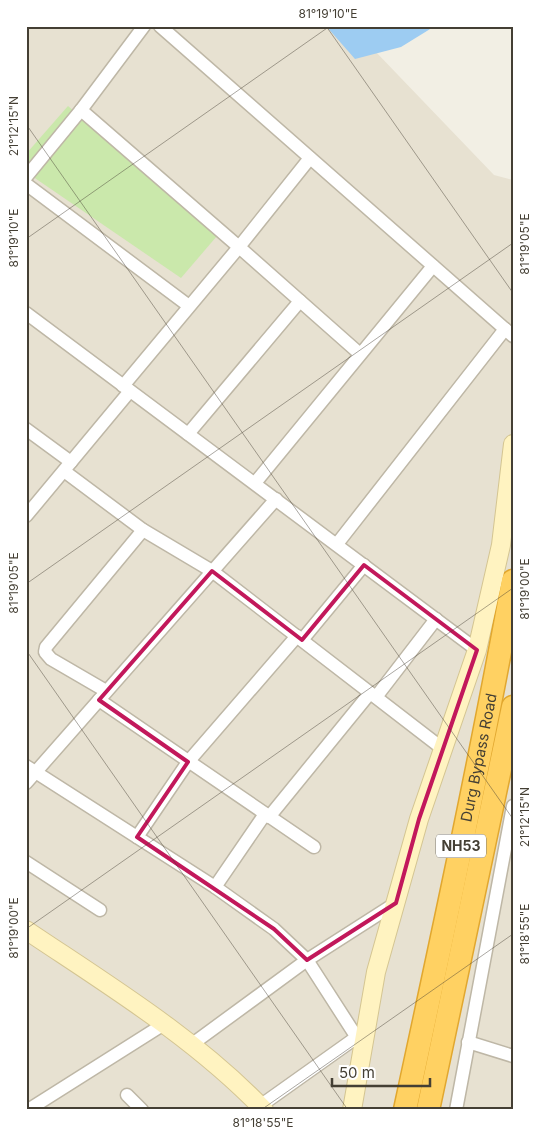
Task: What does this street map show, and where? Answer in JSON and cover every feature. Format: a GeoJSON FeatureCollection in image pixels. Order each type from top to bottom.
{"type":"FeatureCollection","features":[{"type":"Feature","properties":{"kind":"highway","name":"Durg Bypass Road"},"geometry":{"type":"LineString","coordinates":[[405,1110],[440,947],[513,581]]}},
{"type":"Feature","properties":{"kind":"highway","name":"Durg Bypass Road"},"geometry":{"type":"LineString","coordinates":[[428,1110],[513,707]]}},
{"type":"Feature","properties":{"kind":"street"},"geometry":{"type":"LineString","coordinates":[[26,177],[81,110],[144,26]]}},
{"type":"Feature","properties":{"kind":"street"},"geometry":{"type":"LineString","coordinates":[[160,26],[509,333],[336,544]]}},
{"type":"Feature","properties":{"kind":"street"},"geometry":{"type":"LineString","coordinates":[[81,110],[239,246],[360,354]]}},
{"type":"Feature","properties":{"kind":"street"},"geometry":{"type":"LineString","coordinates":[[26,516],[68,466],[189,306],[310,158]]}},
{"type":"Feature","properties":{"kind":"street"},"geometry":{"type":"LineString","coordinates":[[26,184],[189,306]]}},
{"type":"Feature","properties":{"kind":"street"},"geometry":{"type":"LineString","coordinates":[[255,483],[433,266]]}},
{"type":"Feature","properties":{"kind":"street"},"geometry":{"type":"LineString","coordinates":[[188,434],[300,301]]}},
{"type":"Feature","properties":{"kind":"street"},"geometry":{"type":"LineString","coordinates":[[29,320],[276,498],[477,650]]}},
{"type":"Feature","properties":{"kind":"street"},"geometry":{"type":"LineString","coordinates":[[26,429],[143,530],[212,571],[443,749]]}},
{"type":"Feature","properties":{"kind":"street"},"geometry":{"type":"LineString","coordinates":[[352,1110],[360,1042],[376,972],[419,820],[477,650],[501,545],[513,444]]}},
{"type":"Feature","properties":{"kind":"street"},"geometry":{"type":"LineString","coordinates":[[26,783],[31,769],[102,696],[276,498]]}},
{"type":"Feature","properties":{"kind":"street"},"geometry":{"type":"LineString","coordinates":[[143,530],[46,647],[45,652],[51,659],[188,762],[314,847]]}},
{"type":"Feature","properties":{"kind":"street"},"geometry":{"type":"LineString","coordinates":[[137,837],[188,762],[364,564]]}},
{"type":"Feature","properties":{"kind":"street"},"geometry":{"type":"LineString","coordinates":[[215,888],[267,816],[373,695],[436,619]]}},
{"type":"Feature","properties":{"kind":"street"},"geometry":{"type":"LineString","coordinates":[[31,769],[215,888],[274,929],[308,960],[360,1042]]}},
{"type":"Feature","properties":{"kind":"street"},"geometry":{"type":"LineString","coordinates":[[456,1110],[468,1042],[510,840],[513,806]]}},
{"type":"Feature","properties":{"kind":"street"},"geometry":{"type":"LineString","coordinates":[[26,862],[100,910]]}},
{"type":"Feature","properties":{"kind":"street"},"geometry":{"type":"LineString","coordinates":[[191,1045],[308,960],[396,903]]}},
{"type":"Feature","properties":{"kind":"street"},"geometry":{"type":"LineString","coordinates":[[26,930],[164,1024],[239,1083],[262,1108],[360,1042]]}},
{"type":"Feature","properties":{"kind":"street"},"geometry":{"type":"LineString","coordinates":[[28,1110],[164,1024]]}},
{"type":"Feature","properties":{"kind":"street"},"geometry":{"type":"LineString","coordinates":[[468,1042],[513,1056]]}},
{"type":"Feature","properties":{"kind":"street"},"geometry":{"type":"LineString","coordinates":[[127,1095],[142,1110]]}},
{"type":"Feature","properties":{"kind":"highlighted area"},"geometry":{"type":"Polygon","coordinates":[[[364,565],[477,650],[419,819],[396,903],[307,960],[274,929],[137,837],[188,762],[99,700],[212,571],[302,640],[364,565]]]}},
{"type":"Feature","properties":{"kind":"shaded area"},"geometry":{"type":"Polygon","coordinates":[[[26,26],[351,26],[494,175],[513,180],[513,1110],[26,1110],[26,26]]]}},
{"type":"Feature","properties":{"kind":"green space"},"geometry":{"type":"Polygon","coordinates":[[[68,106],[217,236],[181,278],[26,172],[26,154],[68,106]]]}},
{"type":"Feature","properties":{"kind":"water"},"geometry":{"type":"Polygon","coordinates":[[[326,26],[435,26],[401,47],[355,59],[326,26]]]}}]}
